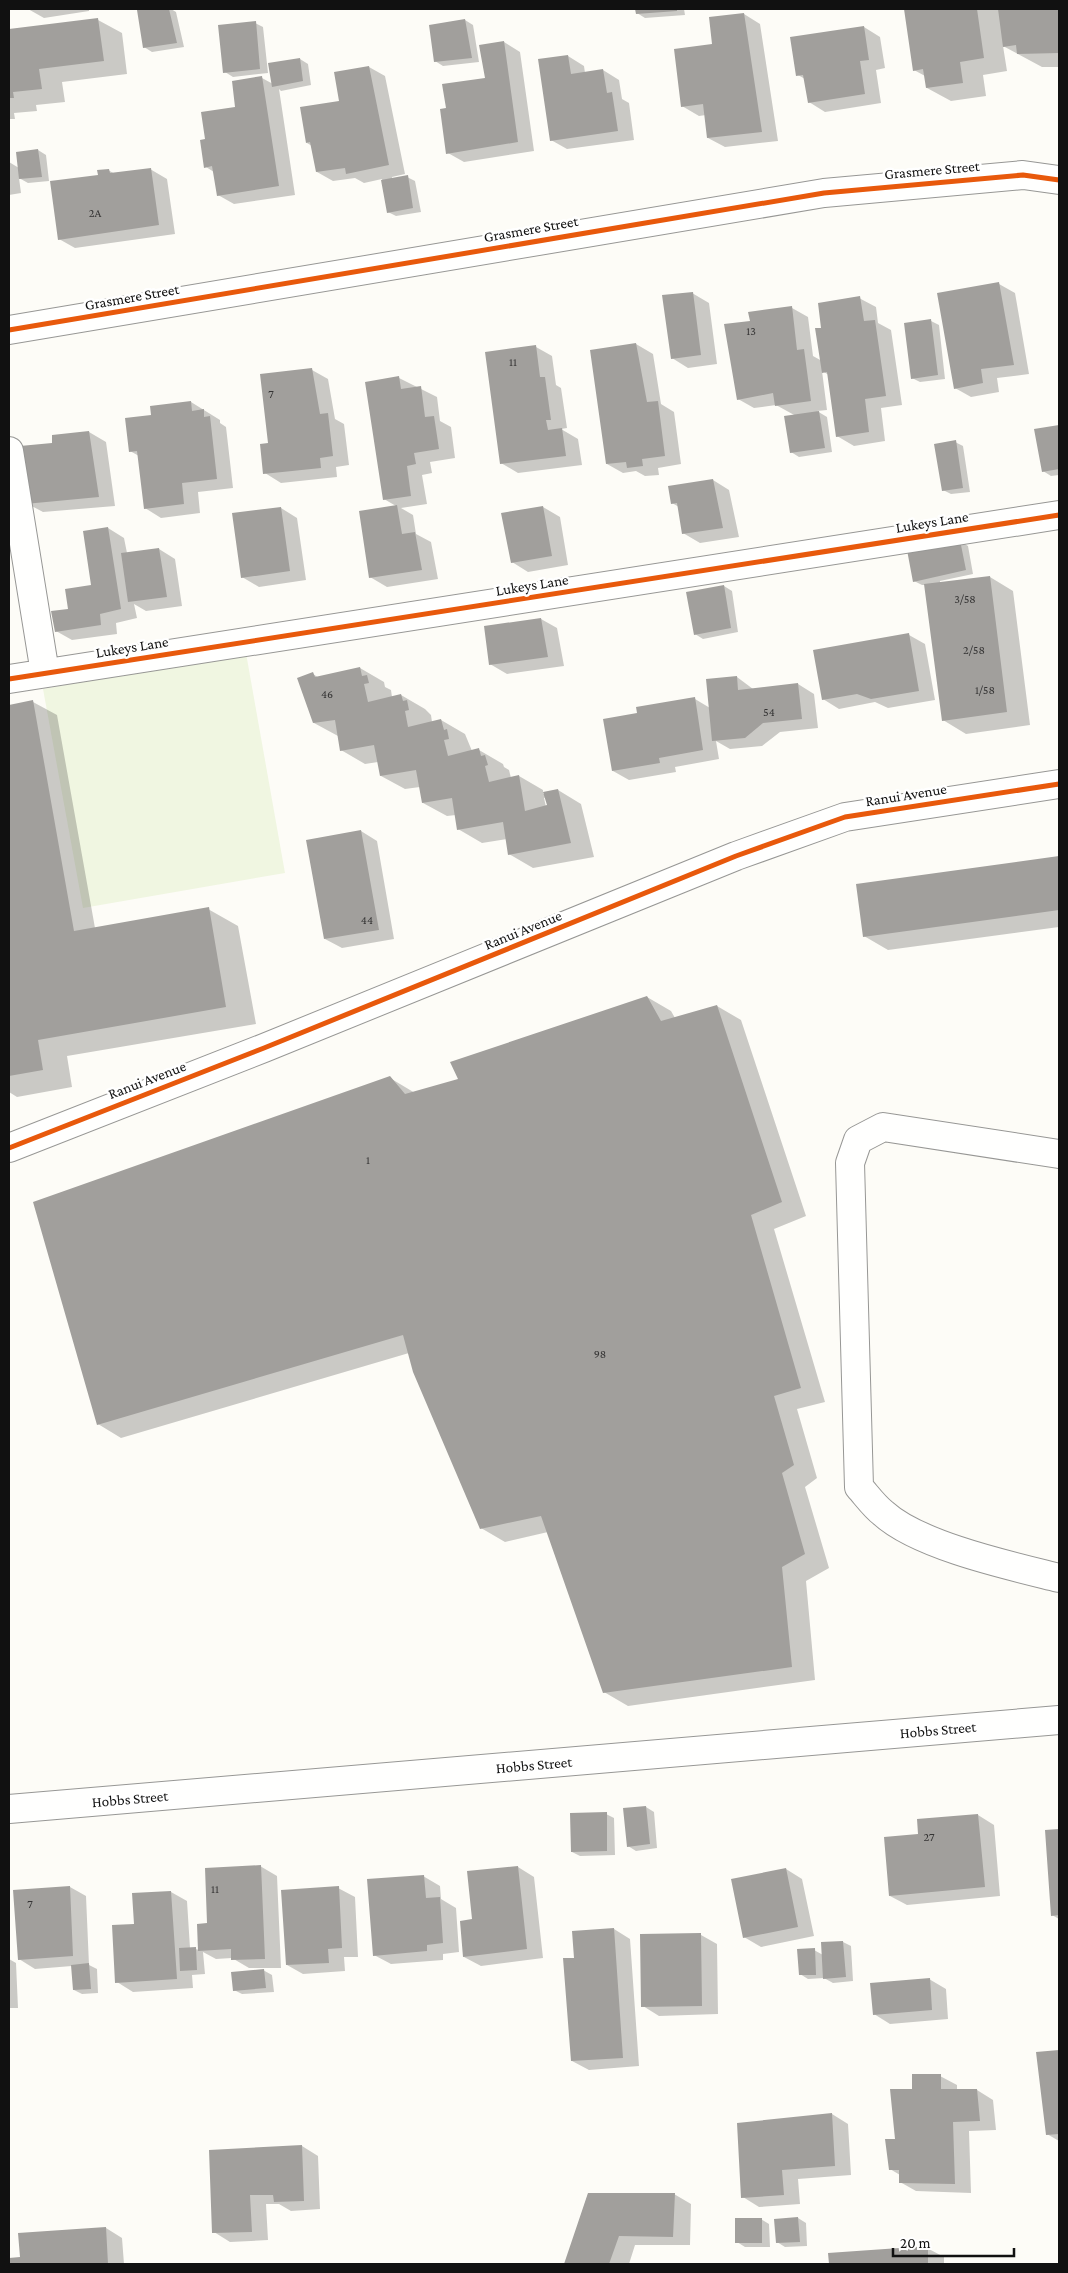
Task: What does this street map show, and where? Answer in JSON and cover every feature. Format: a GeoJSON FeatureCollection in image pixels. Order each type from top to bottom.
{"type":"FeatureCollection","features":[{"type":"Feature","properties":{"kind":"street","name":"Grasmere Street"},"geometry":{"type":"LineString","coordinates":[[9,330],[824,193],[1023,175],[1059,180]]}},
{"type":"Feature","properties":{"kind":"street"},"geometry":{"type":"LineString","coordinates":[[9,451],[45,673]]}},
{"type":"Feature","properties":{"kind":"street","name":"Lukeys Lane"},"geometry":{"type":"LineString","coordinates":[[9,679],[1059,515]]}},
{"type":"Feature","properties":{"kind":"street","name":"Ranui Avenue"},"geometry":{"type":"LineString","coordinates":[[9,1148],[264,1048],[736,856],[845,817],[1059,784]]}},
{"type":"Feature","properties":{"kind":"street"},"geometry":{"type":"LineString","coordinates":[[1059,1154],[883,1127],[858,1140],[850,1163],[859,1488],[883,1514],[919,1537],[1059,1578]]}},
{"type":"Feature","properties":{"kind":"street","name":"Hobbs Street"},"geometry":{"type":"LineString","coordinates":[[9,1809],[1059,1720]]}},
{"type":"Feature","properties":{"kind":"green space"},"geometry":{"type":"Polygon","coordinates":[[[246,653],[285,873],[83,908],[43,689],[246,653]]]}},
{"type":"Feature","properties":{"kind":"building"},"geometry":{"type":"Polygon","coordinates":[[[169,9],[177,43],[143,48],[137,10],[169,9]]]}},
{"type":"Feature","properties":{"kind":"building"},"geometry":{"type":"Polygon","coordinates":[[[635,9],[677,9],[677,11],[636,14],[635,9]]]}},
{"type":"Feature","properties":{"kind":"building"},"geometry":{"type":"Polygon","coordinates":[[[904,9],[977,9],[984,58],[960,62],[963,83],[926,88],[923,69],[913,71],[904,9]]]}},
{"type":"Feature","properties":{"kind":"building"},"geometry":{"type":"Polygon","coordinates":[[[998,9],[1059,9],[1059,53],[1017,54],[1016,45],[1003,47],[998,9]]]}},
{"type":"Feature","properties":{"kind":"building"},"geometry":{"type":"Polygon","coordinates":[[[744,13],[762,132],[707,138],[703,104],[681,107],[674,49],[712,44],[709,17],[744,13]]]}},
{"type":"Feature","properties":{"kind":"building"},"geometry":{"type":"Polygon","coordinates":[[[98,18],[104,61],[39,69],[42,89],[13,92],[14,98],[9,98],[9,29],[98,18]]]}},
{"type":"Feature","properties":{"kind":"building"},"geometry":{"type":"Polygon","coordinates":[[[465,19],[472,58],[434,62],[429,25],[465,19]]]}},
{"type":"Feature","properties":{"kind":"building"},"geometry":{"type":"Polygon","coordinates":[[[256,21],[260,69],[223,73],[218,25],[256,21]]]}},
{"type":"Feature","properties":{"kind":"building"},"geometry":{"type":"Polygon","coordinates":[[[864,26],[869,60],[860,61],[865,94],[808,103],[803,75],[796,76],[790,37],[864,26]]]}},
{"type":"Feature","properties":{"kind":"building"},"geometry":{"type":"Polygon","coordinates":[[[504,41],[518,142],[446,154],[440,109],[446,108],[442,84],[485,78],[479,45],[504,41]]]}},
{"type":"Feature","properties":{"kind":"building"},"geometry":{"type":"Polygon","coordinates":[[[568,55],[571,74],[603,69],[607,93],[612,92],[618,131],[550,141],[538,59],[568,55]]]}},
{"type":"Feature","properties":{"kind":"building"},"geometry":{"type":"Polygon","coordinates":[[[300,58],[303,81],[272,87],[268,63],[300,58]]]}},
{"type":"Feature","properties":{"kind":"building"},"geometry":{"type":"Polygon","coordinates":[[[369,66],[389,165],[346,174],[345,168],[316,172],[310,142],[306,143],[300,107],[339,101],[334,72],[369,66]]]}},
{"type":"Feature","properties":{"kind":"building"},"geometry":{"type":"Polygon","coordinates":[[[262,76],[279,186],[217,196],[212,166],[204,168],[200,140],[205,139],[201,112],[235,107],[232,81],[262,76]]]}},
{"type":"Feature","properties":{"kind":"building"},"geometry":{"type":"Polygon","coordinates":[[[38,149],[42,177],[19,179],[16,152],[38,149]]]}},
{"type":"Feature","properties":{"kind":"building"},"geometry":{"type":"Polygon","coordinates":[[[151,168],[159,225],[58,240],[50,181],[98,175],[97,170],[109,169],[110,173],[151,168]]]}},
{"type":"Feature","properties":{"kind":"building"},"geometry":{"type":"Polygon","coordinates":[[[408,175],[413,208],[387,213],[381,180],[408,175]]]}},
{"type":"Feature","properties":{"kind":"building"},"geometry":{"type":"Polygon","coordinates":[[[999,282],[1014,365],[981,369],[983,383],[954,389],[937,293],[999,282]]]}},
{"type":"Feature","properties":{"kind":"building"},"geometry":{"type":"Polygon","coordinates":[[[693,292],[701,355],[671,359],[662,295],[693,292]]]}},
{"type":"Feature","properties":{"kind":"building"},"geometry":{"type":"Polygon","coordinates":[[[860,296],[864,321],[875,320],[886,396],[865,399],[869,432],[836,437],[827,372],[822,373],[815,328],[821,328],[818,303],[860,296]]]}},
{"type":"Feature","properties":{"kind":"building"},"geometry":{"type":"Polygon","coordinates":[[[792,306],[797,350],[804,349],[811,401],[775,406],[773,393],[737,400],[724,324],[750,321],[748,312],[792,306]]]}},
{"type":"Feature","properties":{"kind":"building"},"geometry":{"type":"Polygon","coordinates":[[[931,319],[938,375],[911,379],[904,323],[931,319]]]}},
{"type":"Feature","properties":{"kind":"building"},"geometry":{"type":"Polygon","coordinates":[[[636,343],[647,402],[658,401],[665,456],[642,459],[643,466],[627,468],[626,462],[606,464],[590,350],[636,343]]]}},
{"type":"Feature","properties":{"kind":"building"},"geometry":{"type":"Polygon","coordinates":[[[536,345],[540,377],[545,377],[551,420],[546,420],[548,430],[562,428],[566,456],[500,464],[485,352],[536,345]]]}},
{"type":"Feature","properties":{"kind":"building"},"geometry":{"type":"Polygon","coordinates":[[[312,368],[320,414],[328,413],[333,456],[320,458],[321,468],[263,474],[260,444],[268,443],[260,374],[312,368]]]}},
{"type":"Feature","properties":{"kind":"building"},"geometry":{"type":"Polygon","coordinates":[[[399,376],[401,389],[421,386],[425,417],[434,416],[439,449],[414,453],[416,464],[407,466],[411,496],[383,500],[365,382],[399,376]]]}},
{"type":"Feature","properties":{"kind":"building"},"geometry":{"type":"Polygon","coordinates":[[[191,401],[192,411],[204,409],[204,417],[210,416],[217,479],[182,483],[184,504],[144,509],[137,451],[129,452],[125,418],[151,415],[150,406],[191,401]]]}},
{"type":"Feature","properties":{"kind":"building"},"geometry":{"type":"Polygon","coordinates":[[[819,411],[825,448],[790,453],[784,416],[819,411]]]}},
{"type":"Feature","properties":{"kind":"building"},"geometry":{"type":"Polygon","coordinates":[[[1059,425],[1059,469],[1042,472],[1034,429],[1059,425]]]}},
{"type":"Feature","properties":{"kind":"building"},"geometry":{"type":"Polygon","coordinates":[[[89,431],[99,497],[25,504],[20,446],[52,443],[52,435],[89,431]]]}},
{"type":"Feature","properties":{"kind":"building"},"geometry":{"type":"Polygon","coordinates":[[[956,440],[963,488],[942,491],[934,444],[956,440]]]}},
{"type":"Feature","properties":{"kind":"building"},"geometry":{"type":"Polygon","coordinates":[[[713,479],[723,528],[682,534],[677,503],[671,504],[668,486],[713,479]]]}},
{"type":"Feature","properties":{"kind":"building"},"geometry":{"type":"Polygon","coordinates":[[[397,505],[402,534],[415,532],[422,570],[369,578],[359,511],[397,505]]]}},
{"type":"Feature","properties":{"kind":"building"},"geometry":{"type":"Polygon","coordinates":[[[543,506],[552,556],[511,563],[501,513],[543,506]]]}},
{"type":"Feature","properties":{"kind":"building"},"geometry":{"type":"Polygon","coordinates":[[[281,507],[290,571],[241,578],[232,513],[281,507]]]}},
{"type":"Feature","properties":{"kind":"building"},"geometry":{"type":"Polygon","coordinates":[[[108,527],[121,609],[100,614],[101,625],[55,632],[51,611],[68,609],[65,589],[91,585],[83,531],[108,527]]]}},
{"type":"Feature","properties":{"kind":"building"},"geometry":{"type":"Polygon","coordinates":[[[960,540],[966,570],[913,582],[907,550],[960,540]]]}},
{"type":"Feature","properties":{"kind":"building"},"geometry":{"type":"Polygon","coordinates":[[[159,548],[167,597],[128,602],[121,553],[159,548]]]}},
{"type":"Feature","properties":{"kind":"building"},"geometry":{"type":"Polygon","coordinates":[[[990,576],[1007,712],[942,721],[924,584],[990,576]]]}},
{"type":"Feature","properties":{"kind":"building"},"geometry":{"type":"Polygon","coordinates":[[[724,585],[731,628],[694,635],[686,592],[724,585]]]}},
{"type":"Feature","properties":{"kind":"building"},"geometry":{"type":"Polygon","coordinates":[[[541,618],[548,657],[489,665],[484,626],[541,618]]]}},
{"type":"Feature","properties":{"kind":"building"},"geometry":{"type":"Polygon","coordinates":[[[909,633],[919,691],[871,699],[857,694],[822,700],[813,650],[909,633]]]}},
{"type":"Feature","properties":{"kind":"building"},"geometry":{"type":"Polygon","coordinates":[[[360,667],[362,676],[367,675],[369,683],[364,684],[368,702],[401,694],[403,701],[407,700],[409,710],[405,711],[408,727],[441,719],[444,730],[447,729],[449,739],[444,740],[448,756],[479,748],[481,756],[485,755],[488,765],[485,766],[489,782],[519,775],[525,811],[547,805],[543,792],[558,789],[571,843],[508,855],[503,822],[457,830],[452,798],[422,803],[416,770],[380,776],[374,745],[340,751],[335,720],[313,723],[297,678],[313,672],[315,677],[360,667]]]}},
{"type":"Feature","properties":{"kind":"building"},"geometry":{"type":"Polygon","coordinates":[[[737,676],[738,690],[798,683],[802,719],[763,723],[745,738],[712,741],[706,679],[737,676]]]}},
{"type":"Feature","properties":{"kind":"building"},"geometry":{"type":"Polygon","coordinates":[[[695,697],[703,750],[659,758],[660,763],[612,771],[603,719],[637,713],[636,707],[695,697]]]}},
{"type":"Feature","properties":{"kind":"building"},"geometry":{"type":"Polygon","coordinates":[[[33,700],[74,931],[209,907],[226,1007],[38,1040],[43,1070],[9,1076],[9,705],[33,700]]]}},
{"type":"Feature","properties":{"kind":"building"},"geometry":{"type":"Polygon","coordinates":[[[361,830],[379,930],[324,939],[306,840],[361,830]]]}},
{"type":"Feature","properties":{"kind":"building"},"geometry":{"type":"Polygon","coordinates":[[[1059,856],[1059,910],[863,937],[856,884],[1059,856]]]}},
{"type":"Feature","properties":{"kind":"building"},"geometry":{"type":"Polygon","coordinates":[[[647,996],[661,1021],[717,1005],[782,1202],[751,1215],[801,1388],[774,1396],[794,1465],[782,1473],[805,1554],[782,1567],[792,1667],[603,1693],[541,1516],[480,1529],[413,1372],[403,1335],[97,1425],[33,1202],[390,1076],[405,1094],[458,1079],[450,1062],[647,996]]]}},
{"type":"Feature","properties":{"kind":"building"},"geometry":{"type":"Polygon","coordinates":[[[646,1806],[650,1844],[627,1847],[623,1808],[646,1806]]]}},
{"type":"Feature","properties":{"kind":"building"},"geometry":{"type":"Polygon","coordinates":[[[607,1812],[607,1851],[571,1852],[570,1813],[607,1812]]]}},
{"type":"Feature","properties":{"kind":"building"},"geometry":{"type":"Polygon","coordinates":[[[978,1814],[985,1887],[889,1896],[884,1837],[918,1834],[917,1819],[978,1814]]]}},
{"type":"Feature","properties":{"kind":"building"},"geometry":{"type":"Polygon","coordinates":[[[1059,1829],[1059,1915],[1051,1916],[1045,1830],[1059,1829]]]}},
{"type":"Feature","properties":{"kind":"building"},"geometry":{"type":"Polygon","coordinates":[[[261,1865],[265,1959],[231,1960],[231,1949],[198,1951],[197,1924],[207,1923],[205,1868],[261,1865]]]}},
{"type":"Feature","properties":{"kind":"building"},"geometry":{"type":"Polygon","coordinates":[[[518,1866],[527,1949],[463,1957],[460,1921],[472,1919],[467,1871],[518,1866]]]}},
{"type":"Feature","properties":{"kind":"building"},"geometry":{"type":"Polygon","coordinates":[[[786,1868],[798,1927],[743,1938],[731,1879],[786,1868]]]}},
{"type":"Feature","properties":{"kind":"building"},"geometry":{"type":"Polygon","coordinates":[[[424,1875],[426,1898],[440,1897],[443,1943],[427,1945],[427,1951],[373,1956],[367,1879],[424,1875]]]}},
{"type":"Feature","properties":{"kind":"building"},"geometry":{"type":"Polygon","coordinates":[[[70,1886],[73,1956],[18,1960],[13,1890],[70,1886]]]}},
{"type":"Feature","properties":{"kind":"building"},"geometry":{"type":"Polygon","coordinates":[[[339,1886],[342,1948],[328,1949],[329,1963],[286,1965],[281,1890],[339,1886]]]}},
{"type":"Feature","properties":{"kind":"building"},"geometry":{"type":"Polygon","coordinates":[[[171,1891],[177,1979],[115,1983],[112,1925],[134,1924],[132,1893],[171,1891]]]}},
{"type":"Feature","properties":{"kind":"building"},"geometry":{"type":"Polygon","coordinates":[[[614,1928],[623,2058],[571,2061],[563,1958],[574,1958],[572,1931],[614,1928]]]}},
{"type":"Feature","properties":{"kind":"building"},"geometry":{"type":"Polygon","coordinates":[[[701,1933],[702,2006],[641,2007],[640,1934],[701,1933]]]}},
{"type":"Feature","properties":{"kind":"building"},"geometry":{"type":"Polygon","coordinates":[[[843,1941],[846,1977],[823,1979],[821,1942],[843,1941]]]}},
{"type":"Feature","properties":{"kind":"building"},"geometry":{"type":"Polygon","coordinates":[[[196,1947],[197,1970],[180,1971],[179,1948],[196,1947]]]}},
{"type":"Feature","properties":{"kind":"building"},"geometry":{"type":"Polygon","coordinates":[[[815,1948],[816,1975],[799,1975],[797,1949],[815,1948]]]}},
{"type":"Feature","properties":{"kind":"building"},"geometry":{"type":"Polygon","coordinates":[[[89,1963],[91,1989],[73,1990],[71,1965],[89,1963]]]}},
{"type":"Feature","properties":{"kind":"building"},"geometry":{"type":"Polygon","coordinates":[[[264,1969],[266,1988],[233,1991],[231,1972],[264,1969]]]}},
{"type":"Feature","properties":{"kind":"building"},"geometry":{"type":"Polygon","coordinates":[[[930,1978],[932,2010],[873,2015],[870,1983],[930,1978]]]}},
{"type":"Feature","properties":{"kind":"building"},"geometry":{"type":"Polygon","coordinates":[[[1059,2050],[1059,2134],[1046,2135],[1036,2052],[1059,2050]]]}},
{"type":"Feature","properties":{"kind":"building"},"geometry":{"type":"Polygon","coordinates":[[[912,2074],[941,2074],[941,2089],[977,2089],[980,2121],[953,2122],[955,2184],[899,2183],[899,2170],[889,2170],[885,2139],[895,2139],[890,2089],[912,2089],[912,2074]]]}},
{"type":"Feature","properties":{"kind":"building"},"geometry":{"type":"Polygon","coordinates":[[[832,2113],[835,2166],[782,2170],[784,2195],[741,2198],[737,2123],[832,2113]]]}},
{"type":"Feature","properties":{"kind":"building"},"geometry":{"type":"Polygon","coordinates":[[[302,2145],[304,2201],[274,2202],[273,2195],[250,2195],[252,2232],[212,2233],[209,2150],[302,2145]]]}},
{"type":"Feature","properties":{"kind":"building"},"geometry":{"type":"Polygon","coordinates":[[[588,2193],[675,2193],[673,2237],[619,2236],[609,2264],[564,2264],[588,2193]]]}},
{"type":"Feature","properties":{"kind":"building"},"geometry":{"type":"Polygon","coordinates":[[[798,2217],[800,2242],[776,2243],[774,2219],[798,2217]]]}},
{"type":"Feature","properties":{"kind":"building"},"geometry":{"type":"Polygon","coordinates":[[[735,2218],[762,2218],[762,2243],[735,2243],[735,2218]]]}},
{"type":"Feature","properties":{"kind":"building"},"geometry":{"type":"Polygon","coordinates":[[[106,2227],[108,2264],[9,2264],[9,2258],[20,2257],[18,2233],[106,2227]]]}},
{"type":"Feature","properties":{"kind":"building"},"geometry":{"type":"Polygon","coordinates":[[[928,2246],[928,2264],[829,2264],[828,2253],[928,2246]]]}},
{"type":"Feature","properties":{"kind":"cycle path"},"geometry":{"type":"LineString","coordinates":[[9,330],[824,193],[1023,175],[1059,180]]}},
{"type":"Feature","properties":{"kind":"cycle path"},"geometry":{"type":"LineString","coordinates":[[9,679],[1059,515]]}},
{"type":"Feature","properties":{"kind":"cycle path"},"geometry":{"type":"LineString","coordinates":[[9,1148],[264,1048],[736,856],[845,817],[1059,784]]}}]}
